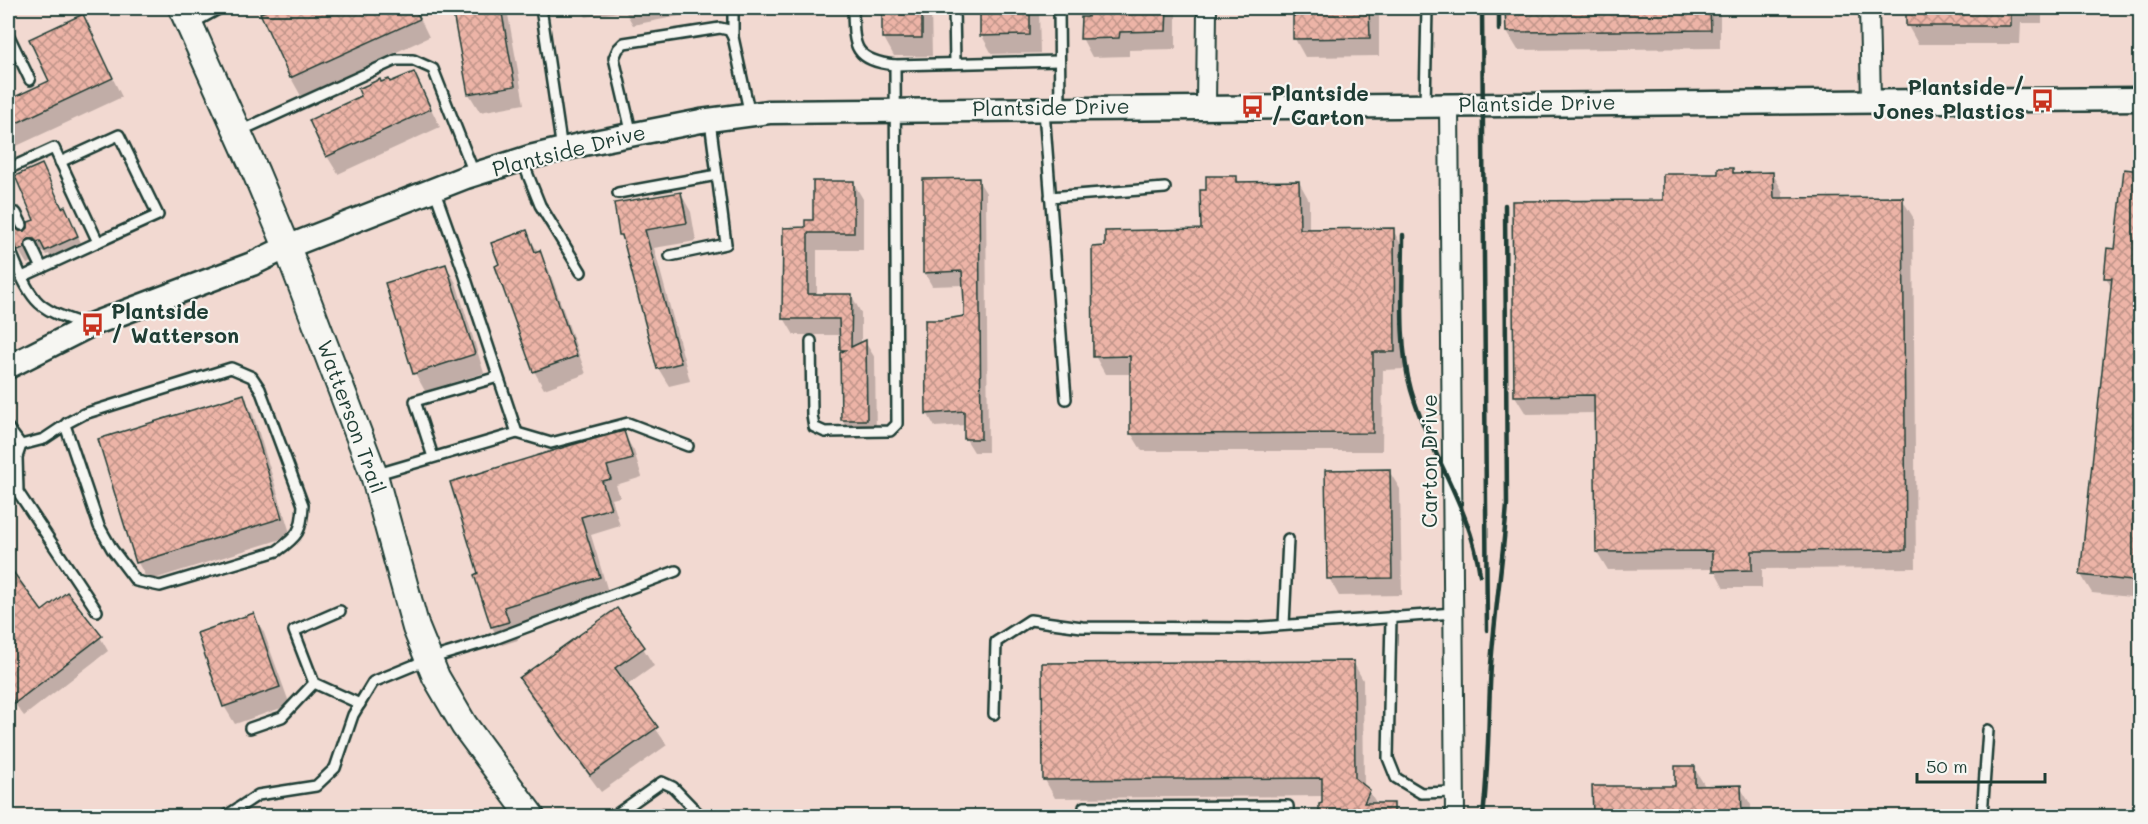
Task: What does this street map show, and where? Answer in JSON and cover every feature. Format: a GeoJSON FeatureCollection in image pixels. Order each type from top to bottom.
{"type":"FeatureCollection","features":[{"type":"Feature","properties":{"kind":"main road","name":"Watterson Trail"},"geometry":{"type":"LineString","coordinates":[[186,16],[287,247],[374,475],[416,628],[436,677],[464,725],[531,816]]}},
{"type":"Feature","properties":{"kind":"street"},"geometry":{"type":"LineString","coordinates":[[1206,107],[1207,8]]}},
{"type":"Feature","properties":{"kind":"street"},"geometry":{"type":"LineString","coordinates":[[1869,8],[1870,100]]}},
{"type":"Feature","properties":{"kind":"street","name":"Plantside Drive"},"geometry":{"type":"LineString","coordinates":[[8,367],[88,326],[252,264],[287,247],[475,174],[562,150],[632,135],[710,120],[769,112],[2140,99]]}},
{"type":"Feature","properties":{"kind":"street","name":"Carton Drive"},"geometry":{"type":"LineString","coordinates":[[1449,105],[1455,816]]}},
{"type":"Feature","properties":{"kind":"lane"},"geometry":{"type":"LineString","coordinates":[[186,16],[220,8]]}},
{"type":"Feature","properties":{"kind":"lane"},"geometry":{"type":"LineString","coordinates":[[541,8],[562,150]]}},
{"type":"Feature","properties":{"kind":"lane"},"geometry":{"type":"LineString","coordinates":[[733,8],[734,37],[750,115]]}},
{"type":"Feature","properties":{"kind":"lane"},"geometry":{"type":"LineString","coordinates":[[853,8],[854,41],[863,55],[876,63],[895,65],[1059,61]]}},
{"type":"Feature","properties":{"kind":"lane"},"geometry":{"type":"LineString","coordinates":[[954,8],[955,63]]}},
{"type":"Feature","properties":{"kind":"lane"},"geometry":{"type":"LineString","coordinates":[[1059,8],[1059,61],[1052,108],[1050,197],[1066,399]]}},
{"type":"Feature","properties":{"kind":"lane"},"geometry":{"type":"LineString","coordinates":[[1425,105],[1427,8]]}},
{"type":"Feature","properties":{"kind":"lane"},"geometry":{"type":"LineString","coordinates":[[632,135],[614,58],[624,43],[720,28],[729,30],[734,37]]}},
{"type":"Feature","properties":{"kind":"lane"},"geometry":{"type":"LineString","coordinates":[[8,34],[30,80]]}},
{"type":"Feature","properties":{"kind":"lane"},"geometry":{"type":"LineString","coordinates":[[238,132],[396,60],[413,60],[433,69],[475,174]]}},
{"type":"Feature","properties":{"kind":"lane"},"geometry":{"type":"LineString","coordinates":[[811,341],[814,427],[825,432],[890,431],[897,424],[895,65]]}},
{"type":"Feature","properties":{"kind":"lane"},"geometry":{"type":"LineString","coordinates":[[670,256],[726,244],[710,120]]}},
{"type":"Feature","properties":{"kind":"lane"},"geometry":{"type":"LineString","coordinates":[[22,277],[158,216],[119,135],[60,162]]}},
{"type":"Feature","properties":{"kind":"lane"},"geometry":{"type":"LineString","coordinates":[[8,169],[54,148],[99,242]]}},
{"type":"Feature","properties":{"kind":"lane"},"geometry":{"type":"LineString","coordinates":[[522,160],[540,205],[581,272]]}},
{"type":"Feature","properties":{"kind":"lane"},"geometry":{"type":"LineString","coordinates":[[618,193],[717,175]]}},
{"type":"Feature","properties":{"kind":"lane"},"geometry":{"type":"LineString","coordinates":[[1050,197],[1166,188]]}},
{"type":"Feature","properties":{"kind":"lane"},"geometry":{"type":"LineString","coordinates":[[434,189],[517,433]]}},
{"type":"Feature","properties":{"kind":"lane"},"geometry":{"type":"LineString","coordinates":[[8,216],[16,213],[22,225]]}},
{"type":"Feature","properties":{"kind":"lane"},"geometry":{"type":"LineString","coordinates":[[8,245],[36,301],[51,311],[88,326]]}},
{"type":"Feature","properties":{"kind":"lane"},"geometry":{"type":"LineString","coordinates":[[31,245],[42,268]]}},
{"type":"Feature","properties":{"kind":"lane"},"geometry":{"type":"LineString","coordinates":[[21,445],[44,439],[64,424],[84,414],[231,368],[252,377],[260,388],[303,505],[302,525],[291,541],[277,551],[160,586],[136,581],[112,549],[99,526],[64,424]]}},
{"type":"Feature","properties":{"kind":"lane"},"geometry":{"type":"LineString","coordinates":[[433,457],[415,402],[498,377]]}},
{"type":"Feature","properties":{"kind":"lane"},"geometry":{"type":"LineString","coordinates":[[374,475],[517,433],[551,443],[628,423],[688,446]]}},
{"type":"Feature","properties":{"kind":"lane"},"geometry":{"type":"LineString","coordinates":[[8,428],[21,445]]}},
{"type":"Feature","properties":{"kind":"lane"},"geometry":{"type":"LineString","coordinates":[[21,445],[18,457],[18,492],[97,611]]}},
{"type":"Feature","properties":{"kind":"lane"},"geometry":{"type":"LineString","coordinates":[[1284,626],[1288,539]]}},
{"type":"Feature","properties":{"kind":"lane"},"geometry":{"type":"LineString","coordinates":[[226,816],[258,795],[316,786],[335,768],[353,715],[373,682],[429,659],[492,640],[676,571]]}},
{"type":"Feature","properties":{"kind":"lane"},"geometry":{"type":"LineString","coordinates":[[340,611],[294,631],[314,682],[360,704]]}},
{"type":"Feature","properties":{"kind":"lane"},"geometry":{"type":"LineString","coordinates":[[994,714],[996,642],[1029,620],[1082,627],[1250,628],[1454,613]]}},
{"type":"Feature","properties":{"kind":"lane"},"geometry":{"type":"LineString","coordinates":[[1391,617],[1388,758],[1396,778],[1421,793],[1455,792]]}},
{"type":"Feature","properties":{"kind":"lane"},"geometry":{"type":"LineString","coordinates":[[250,728],[282,717],[314,682]]}},
{"type":"Feature","properties":{"kind":"lane"},"geometry":{"type":"LineString","coordinates":[[1982,816],[1988,730]]}},
{"type":"Feature","properties":{"kind":"lane"},"geometry":{"type":"LineString","coordinates":[[614,816],[662,782],[673,787],[699,816]]}},
{"type":"Feature","properties":{"kind":"lane"},"geometry":{"type":"LineString","coordinates":[[1084,816],[1084,807],[1288,806],[1288,816]]}},
{"type":"Feature","properties":{"kind":"shaded area"},"geometry":{"type":"Polygon","coordinates":[[[8,8],[2140,8],[2140,816],[8,816],[8,8]]]}},
{"type":"Feature","properties":{"kind":"building"},"geometry":{"type":"Polygon","coordinates":[[[273,8],[414,8],[420,19],[290,78],[260,13],[273,8]]]}},
{"type":"Feature","properties":{"kind":"building"},"geometry":{"type":"Polygon","coordinates":[[[452,8],[501,8],[515,86],[468,94],[452,8]]]}},
{"type":"Feature","properties":{"kind":"building"},"geometry":{"type":"Polygon","coordinates":[[[882,8],[922,8],[922,38],[882,38],[882,8]]]}},
{"type":"Feature","properties":{"kind":"building"},"geometry":{"type":"Polygon","coordinates":[[[980,8],[1030,8],[1030,35],[980,36],[980,8]]]}},
{"type":"Feature","properties":{"kind":"building"},"geometry":{"type":"Polygon","coordinates":[[[1088,8],[1167,8],[1166,31],[1120,32],[1119,38],[1080,39],[1081,17],[1088,17],[1088,8]]]}},
{"type":"Feature","properties":{"kind":"building"},"geometry":{"type":"Polygon","coordinates":[[[1297,8],[1369,8],[1370,38],[1293,39],[1293,16],[1297,16],[1297,8]]]}},
{"type":"Feature","properties":{"kind":"building"},"geometry":{"type":"Polygon","coordinates":[[[1505,8],[1710,8],[1711,30],[1506,32],[1505,8]]]}},
{"type":"Feature","properties":{"kind":"building"},"geometry":{"type":"Polygon","coordinates":[[[1906,8],[2011,8],[2011,26],[1906,26],[1906,8]]]}},
{"type":"Feature","properties":{"kind":"building"},"geometry":{"type":"Polygon","coordinates":[[[83,14],[113,78],[8,127],[8,100],[49,81],[29,39],[83,14]]]}},
{"type":"Feature","properties":{"kind":"building"},"geometry":{"type":"Polygon","coordinates":[[[414,72],[431,109],[326,157],[309,120],[361,96],[358,89],[380,79],[381,82],[389,79],[390,82],[414,72]]]}},
{"type":"Feature","properties":{"kind":"building"},"geometry":{"type":"Polygon","coordinates":[[[42,164],[78,236],[45,251],[40,241],[29,239],[25,242],[25,248],[18,251],[14,242],[9,238],[8,232],[16,228],[24,231],[28,228],[28,222],[34,220],[15,176],[42,164]]]}},
{"type":"Feature","properties":{"kind":"building"},"geometry":{"type":"Polygon","coordinates":[[[1718,168],[1733,168],[1733,173],[1773,172],[1774,198],[1903,197],[1906,550],[1752,551],[1752,570],[1712,571],[1712,551],[1596,552],[1594,395],[1514,396],[1512,201],[1663,200],[1663,174],[1718,174],[1718,168]]]}},
{"type":"Feature","properties":{"kind":"building"},"geometry":{"type":"Polygon","coordinates":[[[2124,169],[2140,171],[2140,582],[2080,575],[2112,278],[2104,278],[2107,248],[2115,249],[2124,169]]]}},
{"type":"Feature","properties":{"kind":"building"},"geometry":{"type":"Polygon","coordinates":[[[1206,176],[1237,176],[1237,182],[1299,181],[1300,229],[1394,228],[1395,352],[1373,352],[1373,433],[1130,434],[1130,356],[1093,357],[1092,247],[1105,246],[1105,231],[1201,229],[1200,190],[1206,190],[1206,176]]]}},
{"type":"Feature","properties":{"kind":"building"},"geometry":{"type":"Polygon","coordinates":[[[979,178],[981,439],[964,439],[964,411],[926,414],[925,320],[964,316],[964,302],[962,271],[923,273],[923,179],[979,178]]]}},
{"type":"Feature","properties":{"kind":"building"},"geometry":{"type":"Polygon","coordinates":[[[813,181],[854,181],[854,233],[808,233],[808,294],[852,294],[851,347],[866,340],[867,420],[841,420],[840,353],[845,350],[840,350],[839,319],[782,319],[783,228],[805,227],[805,220],[813,220],[813,181]]]}},
{"type":"Feature","properties":{"kind":"building"},"geometry":{"type":"Polygon","coordinates":[[[681,192],[687,223],[645,230],[681,363],[657,369],[622,235],[619,235],[614,203],[681,192]]]}},
{"type":"Feature","properties":{"kind":"building"},"geometry":{"type":"Polygon","coordinates":[[[527,230],[535,252],[540,250],[577,356],[533,372],[495,266],[499,264],[491,243],[527,230]]]}},
{"type":"Feature","properties":{"kind":"building"},"geometry":{"type":"Polygon","coordinates":[[[446,264],[475,354],[413,374],[385,283],[446,264]]]}},
{"type":"Feature","properties":{"kind":"building"},"geometry":{"type":"Polygon","coordinates":[[[244,394],[282,518],[136,563],[98,439],[244,394]]]}},
{"type":"Feature","properties":{"kind":"building"},"geometry":{"type":"Polygon","coordinates":[[[624,431],[633,459],[607,466],[611,479],[602,481],[611,508],[581,517],[600,577],[504,607],[509,622],[491,627],[474,575],[478,573],[450,482],[624,431]]]}},
{"type":"Feature","properties":{"kind":"building"},"geometry":{"type":"Polygon","coordinates":[[[1390,469],[1392,578],[1327,579],[1325,470],[1390,469]]]}},
{"type":"Feature","properties":{"kind":"building"},"geometry":{"type":"Polygon","coordinates":[[[8,565],[42,611],[67,592],[102,636],[15,703],[8,694],[8,565]]]}},
{"type":"Feature","properties":{"kind":"building"},"geometry":{"type":"Polygon","coordinates":[[[617,608],[645,647],[615,668],[658,727],[590,775],[519,678],[617,608]]]}},
{"type":"Feature","properties":{"kind":"building"},"geometry":{"type":"Polygon","coordinates":[[[254,613],[280,687],[223,707],[197,633],[254,613]]]}},
{"type":"Feature","properties":{"kind":"building"},"geometry":{"type":"Polygon","coordinates":[[[1354,661],[1355,778],[1370,790],[1364,803],[1394,803],[1394,816],[1319,816],[1319,804],[1322,803],[1322,778],[1043,780],[1042,663],[1354,661]]]}},
{"type":"Feature","properties":{"kind":"building"},"geometry":{"type":"Polygon","coordinates":[[[1675,766],[1695,766],[1695,786],[1741,785],[1742,816],[1593,816],[1592,786],[1675,786],[1675,766]]]}},
{"type":"Feature","properties":{"kind":"railway"},"geometry":{"type":"LineString","coordinates":[[1482,8],[1487,630]]}},
{"type":"Feature","properties":{"kind":"railway"},"geometry":{"type":"LineString","coordinates":[[1499,8],[1499,30]]}},
{"type":"Feature","properties":{"kind":"railway"},"geometry":{"type":"LineString","coordinates":[[1483,816],[1491,665],[1507,505],[1505,205]]}},
{"type":"Feature","properties":{"kind":"railway"},"geometry":{"type":"LineString","coordinates":[[1403,235],[1404,354],[1411,390],[1419,414],[1468,527],[1480,575]]}},
{"type":"Feature","properties":{"kind":"place","name":"Plantside / Jones Plastics"},"geometry":{"type":"Point","coordinates":[2043,100]}},
{"type":"Feature","properties":{"kind":"place","name":"Plantside / Carton"},"geometry":{"type":"Point","coordinates":[1253,106]}},
{"type":"Feature","properties":{"kind":"place","name":"Plantside / Watterson"},"geometry":{"type":"Point","coordinates":[93,324]}}]}
